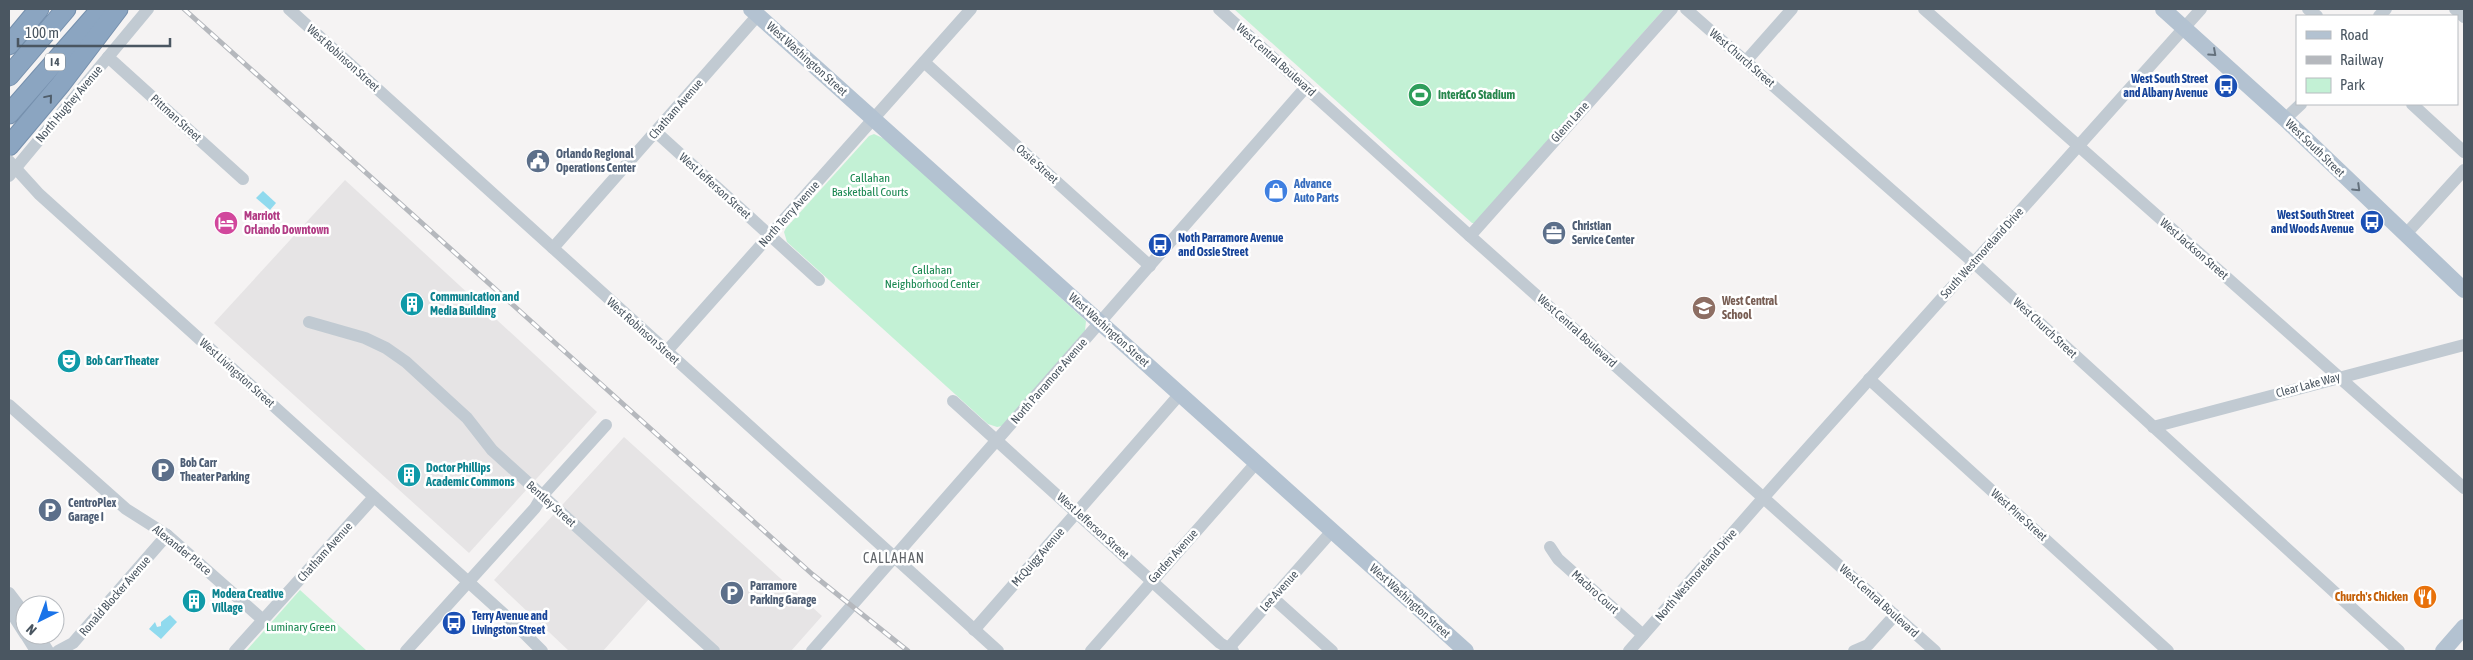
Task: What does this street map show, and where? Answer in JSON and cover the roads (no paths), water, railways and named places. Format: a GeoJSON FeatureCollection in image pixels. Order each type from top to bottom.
{"type":"FeatureCollection","features":[{"type":"Feature","properties":{"kind":"highway"},"geometry":{"type":"LineString","coordinates":[[9,45],[39,9]]}},
{"type":"Feature","properties":{"kind":"highway"},"geometry":{"type":"LineString","coordinates":[[9,76],[66,9]]}},
{"type":"Feature","properties":{"kind":"highway","name":"I 4"},"geometry":{"type":"LineString","coordinates":[[9,114],[100,9]]}},
{"type":"Feature","properties":{"kind":"highway"},"geometry":{"type":"LineString","coordinates":[[13,141],[61,84],[118,9]]}},
{"type":"Feature","properties":{"kind":"main road","name":"West South Street"},"geometry":{"type":"LineString","coordinates":[[2163,9],[2285,119],[2464,290]]}},
{"type":"Feature","properties":{"kind":"main road","name":"West Washington Street"},"geometry":{"type":"LineString","coordinates":[[755,12],[1466,651]]}},
{"type":"Feature","properties":{"kind":"main road"},"geometry":{"type":"LineString","coordinates":[[2443,651],[2464,627]]}},
{"type":"Feature","properties":{"kind":"street","name":"North Hughey Avenue"},"geometry":{"type":"LineString","coordinates":[[11,168],[148,9]]}},
{"type":"Feature","properties":{"kind":"street","name":"West Robinson Street"},"geometry":{"type":"LineString","coordinates":[[289,9],[998,651]]}},
{"type":"Feature","properties":{"kind":"street","name":"West Central Boulevard"},"geometry":{"type":"LineString","coordinates":[[1220,9],[1470,236],[1935,651]]}},
{"type":"Feature","properties":{"kind":"street","name":"Glenn Lane"},"geometry":{"type":"LineString","coordinates":[[1470,236],[1672,9]]}},
{"type":"Feature","properties":{"kind":"street","name":"West Church Street"},"geometry":{"type":"LineString","coordinates":[[1686,9],[1973,262],[2399,651]]}},
{"type":"Feature","properties":{"kind":"street"},"geometry":{"type":"LineString","coordinates":[[1746,61],[1792,9]]}},
{"type":"Feature","properties":{"kind":"street","name":"West Jackson Street"},"geometry":{"type":"LineString","coordinates":[[1924,9],[2464,488]]}},
{"type":"Feature","properties":{"kind":"street","name":"South Westmoreland Drive"},"geometry":{"type":"LineString","coordinates":[[1764,498],[2201,9]]}},
{"type":"Feature","properties":{"kind":"street"},"geometry":{"type":"LineString","coordinates":[[2455,9],[2464,17]]}},
{"type":"Feature","properties":{"kind":"street","name":"North Terry Avenue"},"geometry":{"type":"LineString","coordinates":[[666,352],[924,62],[965,11]]}},
{"type":"Feature","properties":{"kind":"street","name":"Chatham Avenue"},"geometry":{"type":"LineString","coordinates":[[553,248],[656,132],[755,12]]}},
{"type":"Feature","properties":{"kind":"street","name":"Pittman Street"},"geometry":{"type":"LineString","coordinates":[[108,57],[243,179]]}},
{"type":"Feature","properties":{"kind":"street","name":"Ossie Street"},"geometry":{"type":"LineString","coordinates":[[924,62],[1150,266]]}},
{"type":"Feature","properties":{"kind":"street","name":"North Parramore Avenue"},"geometry":{"type":"LineString","coordinates":[[812,651],[1306,87]]}},
{"type":"Feature","properties":{"kind":"street"},"geometry":{"type":"LineString","coordinates":[[2285,119],[2300,105]]}},
{"type":"Feature","properties":{"kind":"street"},"geometry":{"type":"LineString","coordinates":[[2413,105],[2464,152]]}},
{"type":"Feature","properties":{"kind":"street","name":"West Jefferson Street"},"geometry":{"type":"LineString","coordinates":[[656,132],[819,280]]}},
{"type":"Feature","properties":{"kind":"street","name":"West Livingston Street"},"geometry":{"type":"LineString","coordinates":[[11,168],[470,582],[542,651]]}},
{"type":"Feature","properties":{"kind":"street"},"geometry":{"type":"LineString","coordinates":[[2406,234],[2464,170]]}},
{"type":"Feature","properties":{"kind":"street","name":"Bentley Street"},"geometry":{"type":"LineString","coordinates":[[309,322],[365,338],[386,348],[406,362],[467,418],[492,450],[714,651]]}},
{"type":"Feature","properties":{"kind":"street","name":"Clear Lake Way"},"geometry":{"type":"LineString","coordinates":[[2152,427],[2464,345]]}},
{"type":"Feature","properties":{"kind":"street","name":"West Pine Street"},"geometry":{"type":"LineString","coordinates":[[1870,379],[2168,651]]}},
{"type":"Feature","properties":{"kind":"street","name":"McQuigg Avenue"},"geometry":{"type":"LineString","coordinates":[[974,630],[1180,394]]}},
{"type":"Feature","properties":{"kind":"street","name":"West Jefferson Street"},"geometry":{"type":"LineString","coordinates":[[953,401],[1229,650]]}},
{"type":"Feature","properties":{"kind":"street","name":"Alexander Place"},"geometry":{"type":"LineString","coordinates":[[9,405],[126,510],[167,535],[263,620]]}},
{"type":"Feature","properties":{"kind":"street"},"geometry":{"type":"LineString","coordinates":[[406,651],[470,582],[535,508],[542,496],[606,425]]}},
{"type":"Feature","properties":{"kind":"street","name":"Garden Avenue"},"geometry":{"type":"LineString","coordinates":[[1091,651],[1257,462]]}},
{"type":"Feature","properties":{"kind":"street","name":"Chatham Avenue"},"geometry":{"type":"LineString","coordinates":[[235,651],[374,497]]}},
{"type":"Feature","properties":{"kind":"street","name":"North Westmoreland Drive"},"geometry":{"type":"LineString","coordinates":[[1629,651],[1764,498]]}},
{"type":"Feature","properties":{"kind":"street","name":"Lee Avenue"},"geometry":{"type":"LineString","coordinates":[[1229,650],[1332,531]]}},
{"type":"Feature","properties":{"kind":"street","name":"Ronald Blocker Avenue"},"geometry":{"type":"LineString","coordinates":[[58,651],[73,643],[167,535]]}},
{"type":"Feature","properties":{"kind":"street","name":"Macbro Court"},"geometry":{"type":"LineString","coordinates":[[1550,547],[1558,559],[1643,634]]}},
{"type":"Feature","properties":{"kind":"street"},"geometry":{"type":"LineString","coordinates":[[1273,598],[1332,651]]}},
{"type":"Feature","properties":{"kind":"street"},"geometry":{"type":"LineString","coordinates":[[1854,651],[1868,648],[1895,615]]}},
{"type":"Feature","properties":{"kind":"water"},"geometry":{"type":"Polygon","coordinates":[[[263,191],[276,203],[270,210],[256,198],[263,191]]]}},
{"type":"Feature","properties":{"kind":"water"},"geometry":{"type":"Polygon","coordinates":[[[170,615],[177,622],[161,639],[149,629],[155,622],[157,627],[161,626],[161,622],[170,615]]]}},
{"type":"Feature","properties":{"kind":"railway"},"geometry":{"type":"LineString","coordinates":[[184,9],[812,574],[908,651]]}},
{"type":"Feature","properties":{"kind":"place","name":"West South Street and Albany Avenue"},"geometry":{"type":"Point","coordinates":[2226,86]}},
{"type":"Feature","properties":{"kind":"place","name":"Inter&Co Stadium"},"geometry":{"type":"Point","coordinates":[1420,95]}},
{"type":"Feature","properties":{"kind":"place","name":"Orlando Regional Operations Center"},"geometry":{"type":"Point","coordinates":[538,161]}},
{"type":"Feature","properties":{"kind":"place","name":"Advance Auto Parts"},"geometry":{"type":"Point","coordinates":[1276,191]}},
{"type":"Feature","properties":{"kind":"place","name":"West South Street and Woods Avenue"},"geometry":{"type":"Point","coordinates":[2372,222]}},
{"type":"Feature","properties":{"kind":"place","name":"Marriott Orlando Downtown"},"geometry":{"type":"Point","coordinates":[226,223]}},
{"type":"Feature","properties":{"kind":"place","name":"Christian Service Center"},"geometry":{"type":"Point","coordinates":[1554,233]}},
{"type":"Feature","properties":{"kind":"place","name":"Noth Parramore Avenue and Ossie Street"},"geometry":{"type":"Point","coordinates":[1160,245]}},
{"type":"Feature","properties":{"kind":"place","name":"Communication and Media Building"},"geometry":{"type":"Point","coordinates":[412,304]}},
{"type":"Feature","properties":{"kind":"place","name":"West Central School"},"geometry":{"type":"Point","coordinates":[1704,308]}},
{"type":"Feature","properties":{"kind":"place","name":"Bob Carr Theater"},"geometry":{"type":"Point","coordinates":[69,361]}},
{"type":"Feature","properties":{"kind":"place","name":"Bob Carr Theater Parking"},"geometry":{"type":"Point","coordinates":[163,470]}},
{"type":"Feature","properties":{"kind":"place","name":"Doctor Phillips Academic Commons"},"geometry":{"type":"Point","coordinates":[409,475]}},
{"type":"Feature","properties":{"kind":"place","name":"CentroPlex Garage I"},"geometry":{"type":"Point","coordinates":[50,510]}},
{"type":"Feature","properties":{"kind":"place","name":"Parramore Parking Garage"},"geometry":{"type":"Point","coordinates":[732,593]}},
{"type":"Feature","properties":{"kind":"place","name":"Church's Chicken"},"geometry":{"type":"Point","coordinates":[2425,597]}},
{"type":"Feature","properties":{"kind":"place","name":"Modera Creative Village"},"geometry":{"type":"Point","coordinates":[194,601]}},
{"type":"Feature","properties":{"kind":"place","name":"Terry Avenue and Livingston Street"},"geometry":{"type":"Point","coordinates":[454,623]}},
{"type":"Feature","properties":{"kind":"district","name":"CALLAHAN"},"geometry":{"type":"Point","coordinates":[894,558]}},
{"type":"Feature","properties":{"kind":"park label","name":"Callahan Basketball Courts"},"geometry":{"type":"Point","coordinates":[870,185]}},
{"type":"Feature","properties":{"kind":"park label","name":"Callahan Neighborhood Center"},"geometry":{"type":"Point","coordinates":[932,277]}},
{"type":"Feature","properties":{"kind":"park label","name":"Luminary Green"},"geometry":{"type":"Point","coordinates":[301,627]}}]}
